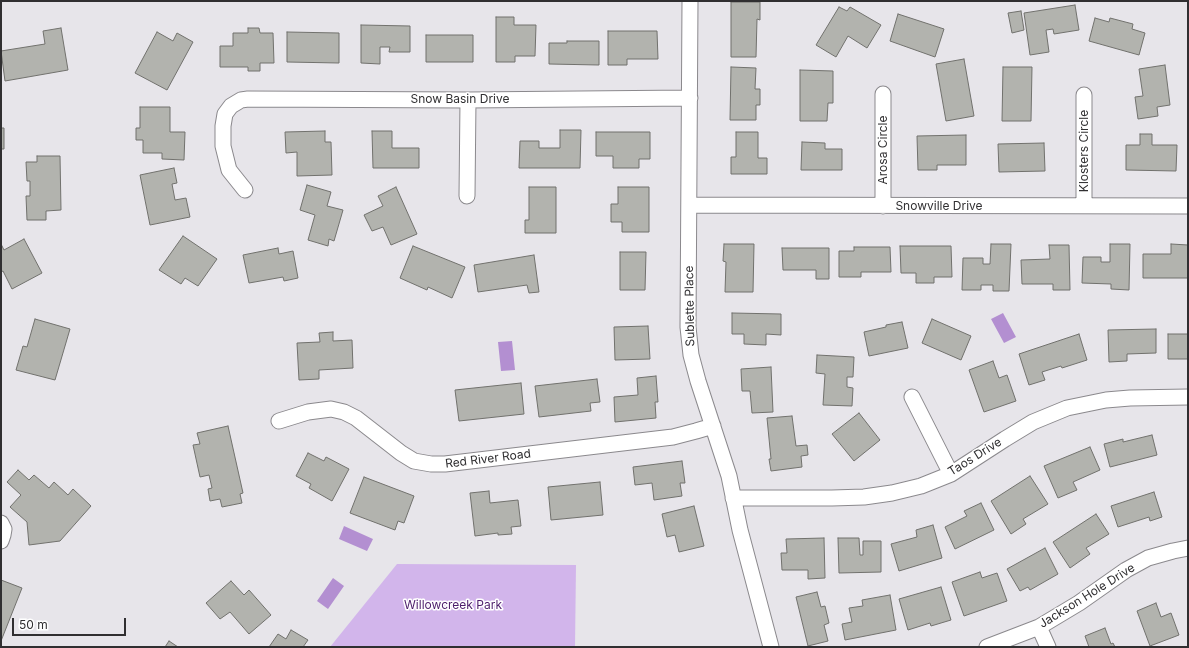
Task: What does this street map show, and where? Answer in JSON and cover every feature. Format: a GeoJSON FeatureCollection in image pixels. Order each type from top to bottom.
{"type":"FeatureCollection","features":[{"type":"Feature","properties":{"kind":"street","name":"Sublette Place"},"geometry":{"type":"LineString","coordinates":[[690,1],[689,334],[691,355],[729,476],[740,530],[772,647]]}},
{"type":"Feature","properties":{"kind":"street","name":"Arosa Circle"},"geometry":{"type":"LineString","coordinates":[[883,94],[883,206]]}},
{"type":"Feature","properties":{"kind":"street","name":"Klosters Circle"},"geometry":{"type":"LineString","coordinates":[[1084,95],[1084,206]]}},
{"type":"Feature","properties":{"kind":"street","name":"Snow Basin Drive"},"geometry":{"type":"LineString","coordinates":[[245,190],[230,170],[223,146],[223,126],[225,114],[232,106],[241,100],[690,98]]}},
{"type":"Feature","properties":{"kind":"street"},"geometry":{"type":"LineString","coordinates":[[467,196],[468,100]]}},
{"type":"Feature","properties":{"kind":"street","name":"Snowville Drive"},"geometry":{"type":"LineString","coordinates":[[690,205],[1188,206]]}},
{"type":"Feature","properties":{"kind":"street"},"geometry":{"type":"LineString","coordinates":[[912,397],[951,474]]}},
{"type":"Feature","properties":{"kind":"street","name":"Taos Drive"},"geometry":{"type":"LineString","coordinates":[[733,498],[864,497],[892,493],[921,486],[951,474],[1033,422],[1067,408],[1106,400],[1130,398],[1188,398]]}},
{"type":"Feature","properties":{"kind":"street","name":"Red River Road"},"geometry":{"type":"LineString","coordinates":[[279,421],[308,412],[331,409],[344,412],[356,418],[401,453],[414,461],[431,464],[445,464],[673,437],[713,426]]}},
{"type":"Feature","properties":{"kind":"street"},"geometry":{"type":"LineString","coordinates":[[1,523],[4,528],[1,541]]}},
{"type":"Feature","properties":{"kind":"street","name":"Jackson Hole Drive"},"geometry":{"type":"LineString","coordinates":[[987,647],[1039,626],[1079,603],[1126,570],[1148,558],[1188,548]]}},
{"type":"Feature","properties":{"kind":"street"},"geometry":{"type":"LineString","coordinates":[[1039,626],[1048,647]]}},
{"type":"Feature","properties":{"kind":"green space","name":"Willowcreek Park"},"geometry":{"type":"Polygon","coordinates":[[[397,564],[576,565],[575,647],[330,647],[397,564]]]}},
{"type":"Feature","properties":{"kind":"shaded area"},"geometry":{"type":"Polygon","coordinates":[[[1003,313],[1016,337],[1004,343],[991,319],[1003,313]]]}},
{"type":"Feature","properties":{"kind":"shaded area"},"geometry":{"type":"Polygon","coordinates":[[[512,341],[515,370],[501,371],[498,342],[512,341]]]}},
{"type":"Feature","properties":{"kind":"shaded area"},"geometry":{"type":"Polygon","coordinates":[[[344,526],[373,539],[367,551],[339,539],[344,526]]]}},
{"type":"Feature","properties":{"kind":"shaded area"},"geometry":{"type":"Polygon","coordinates":[[[333,578],[344,586],[328,609],[317,601],[333,578]]]}},
{"type":"Feature","properties":{"kind":"building"},"geometry":{"type":"Polygon","coordinates":[[[731,2],[760,2],[760,20],[757,19],[756,57],[731,57],[731,2]]]}},
{"type":"Feature","properties":{"kind":"building"},"geometry":{"type":"Polygon","coordinates":[[[1075,5],[1079,30],[1054,34],[1053,29],[1046,30],[1049,52],[1030,55],[1024,13],[1075,5]]]}},
{"type":"Feature","properties":{"kind":"building"},"geometry":{"type":"Polygon","coordinates":[[[839,7],[847,11],[850,7],[881,25],[867,48],[848,36],[836,57],[816,45],[839,7]]]}},
{"type":"Feature","properties":{"kind":"building"},"geometry":{"type":"Polygon","coordinates":[[[1021,11],[1024,30],[1012,33],[1008,13],[1021,11]]]}},
{"type":"Feature","properties":{"kind":"building"},"geometry":{"type":"Polygon","coordinates":[[[898,14],[944,29],[935,57],[890,41],[898,14]]]}},
{"type":"Feature","properties":{"kind":"building"},"geometry":{"type":"Polygon","coordinates":[[[496,17],[514,17],[514,25],[536,25],[535,56],[515,56],[515,62],[496,62],[496,17]]]}},
{"type":"Feature","properties":{"kind":"building"},"geometry":{"type":"Polygon","coordinates":[[[1095,18],[1109,22],[1110,18],[1133,24],[1132,29],[1145,33],[1139,55],[1089,41],[1095,18]]]}},
{"type":"Feature","properties":{"kind":"building"},"geometry":{"type":"Polygon","coordinates":[[[361,25],[410,26],[410,52],[389,52],[390,47],[380,47],[380,64],[361,63],[361,25]]]}},
{"type":"Feature","properties":{"kind":"building"},"geometry":{"type":"Polygon","coordinates":[[[61,28],[68,70],[5,81],[1,51],[45,44],[43,31],[61,28]]]}},
{"type":"Feature","properties":{"kind":"building"},"geometry":{"type":"Polygon","coordinates":[[[248,28],[259,28],[260,33],[273,33],[274,63],[260,63],[260,71],[248,71],[248,67],[220,67],[220,46],[233,46],[233,33],[248,33],[248,28]]]}},
{"type":"Feature","properties":{"kind":"building"},"geometry":{"type":"Polygon","coordinates":[[[608,31],[657,31],[658,59],[627,59],[627,65],[608,65],[608,31]]]}},
{"type":"Feature","properties":{"kind":"building"},"geometry":{"type":"Polygon","coordinates":[[[157,32],[173,41],[177,33],[193,42],[167,90],[135,73],[157,32]]]}},
{"type":"Feature","properties":{"kind":"building"},"geometry":{"type":"Polygon","coordinates":[[[287,32],[339,33],[339,63],[287,62],[287,32]]]}},
{"type":"Feature","properties":{"kind":"building"},"geometry":{"type":"Polygon","coordinates":[[[426,35],[473,35],[473,62],[426,62],[426,35]]]}},
{"type":"Feature","properties":{"kind":"building"},"geometry":{"type":"Polygon","coordinates":[[[567,41],[599,41],[599,65],[549,64],[549,43],[567,43],[567,41]]]}},
{"type":"Feature","properties":{"kind":"building"},"geometry":{"type":"Polygon","coordinates":[[[964,59],[974,116],[946,121],[936,64],[964,59]]]}},
{"type":"Feature","properties":{"kind":"building"},"geometry":{"type":"Polygon","coordinates":[[[1165,65],[1170,105],[1157,107],[1158,116],[1138,119],[1135,97],[1143,96],[1139,69],[1165,65]]]}},
{"type":"Feature","properties":{"kind":"building"},"geometry":{"type":"Polygon","coordinates":[[[731,67],[756,68],[755,89],[760,89],[760,105],[756,105],[756,120],[730,120],[731,67]]]}},
{"type":"Feature","properties":{"kind":"building"},"geometry":{"type":"Polygon","coordinates":[[[1003,67],[1032,67],[1031,121],[1002,121],[1003,67]]]}},
{"type":"Feature","properties":{"kind":"building"},"geometry":{"type":"Polygon","coordinates":[[[800,70],[833,71],[833,103],[828,103],[827,121],[800,121],[800,70]]]}},
{"type":"Feature","properties":{"kind":"building"},"geometry":{"type":"Polygon","coordinates":[[[140,107],[170,107],[170,132],[185,132],[184,160],[162,159],[162,153],[143,153],[143,140],[136,140],[136,128],[140,128],[140,107]]]}},
{"type":"Feature","properties":{"kind":"building"},"geometry":{"type":"Polygon","coordinates":[[[1,128],[4,128],[4,149],[1,149],[1,128]]]}},
{"type":"Feature","properties":{"kind":"building"},"geometry":{"type":"Polygon","coordinates":[[[560,130],[581,130],[580,168],[519,168],[520,141],[539,141],[539,148],[560,148],[560,130]]]}},
{"type":"Feature","properties":{"kind":"building"},"geometry":{"type":"Polygon","coordinates":[[[325,131],[325,142],[331,142],[332,175],[297,176],[297,152],[286,153],[285,132],[325,131]]]}},
{"type":"Feature","properties":{"kind":"building"},"geometry":{"type":"Polygon","coordinates":[[[372,131],[392,131],[392,148],[419,148],[419,168],[373,168],[372,131]]]}},
{"type":"Feature","properties":{"kind":"building"},"geometry":{"type":"Polygon","coordinates":[[[596,132],[650,132],[650,159],[639,159],[639,168],[613,168],[613,156],[596,156],[596,132]]]}},
{"type":"Feature","properties":{"kind":"building"},"geometry":{"type":"Polygon","coordinates":[[[736,132],[758,132],[758,158],[767,158],[767,174],[731,174],[731,157],[736,157],[736,132]]]}},
{"type":"Feature","properties":{"kind":"building"},"geometry":{"type":"Polygon","coordinates":[[[1140,134],[1152,134],[1152,145],[1177,145],[1176,171],[1126,170],[1126,145],[1140,145],[1140,134]]]}},
{"type":"Feature","properties":{"kind":"building"},"geometry":{"type":"Polygon","coordinates":[[[966,135],[966,165],[937,165],[937,170],[918,170],[917,136],[966,135]]]}},
{"type":"Feature","properties":{"kind":"building"},"geometry":{"type":"Polygon","coordinates":[[[802,142],[825,143],[825,149],[842,149],[842,170],[801,170],[802,142]]]}},
{"type":"Feature","properties":{"kind":"building"},"geometry":{"type":"Polygon","coordinates":[[[1044,143],[1045,171],[999,172],[998,144],[1044,143]]]}},
{"type":"Feature","properties":{"kind":"building"},"geometry":{"type":"Polygon","coordinates":[[[37,156],[60,156],[61,210],[46,211],[46,220],[27,220],[26,196],[30,196],[30,181],[27,181],[26,162],[37,162],[37,156]]]}},
{"type":"Feature","properties":{"kind":"building"},"geometry":{"type":"Polygon","coordinates":[[[174,168],[177,183],[172,184],[175,200],[186,198],[190,217],[150,225],[140,175],[174,168]]]}},
{"type":"Feature","properties":{"kind":"building"},"geometry":{"type":"Polygon","coordinates":[[[307,185],[331,192],[327,206],[343,210],[334,241],[329,239],[328,246],[308,240],[315,215],[300,210],[307,185]]]}},
{"type":"Feature","properties":{"kind":"building"},"geometry":{"type":"Polygon","coordinates":[[[396,187],[417,234],[391,245],[383,227],[372,231],[364,215],[383,206],[378,196],[396,187]]]}},
{"type":"Feature","properties":{"kind":"building"},"geometry":{"type":"Polygon","coordinates":[[[529,187],[556,187],[556,233],[525,233],[525,220],[529,220],[529,187]]]}},
{"type":"Feature","properties":{"kind":"building"},"geometry":{"type":"Polygon","coordinates":[[[618,187],[649,187],[649,232],[622,232],[622,222],[611,222],[611,204],[618,204],[618,187]]]}},
{"type":"Feature","properties":{"kind":"building"},"geometry":{"type":"Polygon","coordinates":[[[183,236],[217,259],[198,286],[185,278],[181,284],[159,270],[183,236]]]}},
{"type":"Feature","properties":{"kind":"building"},"geometry":{"type":"Polygon","coordinates":[[[24,239],[42,273],[12,289],[3,271],[1,272],[1,244],[4,250],[24,239]]]}},
{"type":"Feature","properties":{"kind":"building"},"geometry":{"type":"Polygon","coordinates":[[[724,244],[754,244],[753,292],[725,292],[726,262],[723,261],[724,244]]]}},
{"type":"Feature","properties":{"kind":"building"},"geometry":{"type":"Polygon","coordinates":[[[991,244],[1011,244],[1009,291],[993,291],[993,285],[981,285],[981,290],[962,290],[963,258],[983,258],[983,264],[990,264],[991,244]]]}},
{"type":"Feature","properties":{"kind":"building"},"geometry":{"type":"Polygon","coordinates":[[[1110,244],[1130,244],[1129,290],[1111,289],[1111,284],[1082,283],[1083,257],[1101,257],[1101,262],[1110,262],[1110,244]]]}},
{"type":"Feature","properties":{"kind":"building"},"geometry":{"type":"Polygon","coordinates":[[[1171,244],[1188,245],[1188,278],[1143,278],[1143,254],[1171,254],[1171,244]]]}},
{"type":"Feature","properties":{"kind":"building"},"geometry":{"type":"Polygon","coordinates":[[[1049,245],[1069,245],[1070,290],[1053,290],[1053,284],[1022,284],[1021,260],[1050,259],[1049,245]]]}},
{"type":"Feature","properties":{"kind":"building"},"geometry":{"type":"Polygon","coordinates":[[[413,246],[465,267],[452,298],[428,287],[427,290],[400,278],[413,246]]]}},
{"type":"Feature","properties":{"kind":"building"},"geometry":{"type":"Polygon","coordinates":[[[900,246],[951,246],[952,277],[934,277],[934,283],[916,283],[916,273],[901,273],[900,246]]]}},
{"type":"Feature","properties":{"kind":"building"},"geometry":{"type":"Polygon","coordinates":[[[854,247],[890,247],[891,272],[861,272],[861,277],[839,277],[839,251],[854,251],[854,247]]]}},
{"type":"Feature","properties":{"kind":"building"},"geometry":{"type":"Polygon","coordinates":[[[278,248],[279,254],[293,251],[298,278],[284,281],[283,277],[249,283],[243,255],[278,248]]]}},
{"type":"Feature","properties":{"kind":"building"},"geometry":{"type":"Polygon","coordinates":[[[782,248],[829,248],[829,279],[816,279],[816,270],[783,270],[782,248]]]}},
{"type":"Feature","properties":{"kind":"building"},"geometry":{"type":"Polygon","coordinates":[[[620,252],[646,252],[645,290],[620,290],[620,252]]]}},
{"type":"Feature","properties":{"kind":"building"},"geometry":{"type":"Polygon","coordinates":[[[534,255],[539,292],[529,293],[527,285],[478,292],[474,265],[534,255]]]}},
{"type":"Feature","properties":{"kind":"building"},"geometry":{"type":"Polygon","coordinates":[[[732,313],[781,314],[781,335],[766,334],[766,345],[744,344],[744,334],[732,334],[732,313]]]}},
{"type":"Feature","properties":{"kind":"building"},"geometry":{"type":"Polygon","coordinates":[[[35,319],[70,329],[55,380],[16,370],[23,346],[27,347],[35,319]]]}},
{"type":"Feature","properties":{"kind":"building"},"geometry":{"type":"Polygon","coordinates":[[[932,319],[971,336],[961,360],[922,343],[932,319]]]}},
{"type":"Feature","properties":{"kind":"building"},"geometry":{"type":"Polygon","coordinates":[[[902,322],[908,348],[869,356],[864,332],[902,322]]]}},
{"type":"Feature","properties":{"kind":"building"},"geometry":{"type":"Polygon","coordinates":[[[648,326],[650,359],[615,360],[614,327],[648,326]]]}},
{"type":"Feature","properties":{"kind":"building"},"geometry":{"type":"Polygon","coordinates":[[[1156,329],[1156,353],[1127,354],[1127,361],[1109,362],[1108,330],[1156,329]]]}},
{"type":"Feature","properties":{"kind":"building"},"geometry":{"type":"Polygon","coordinates":[[[333,332],[333,341],[352,340],[353,368],[319,370],[319,379],[299,380],[297,343],[320,342],[319,333],[333,332]]]}},
{"type":"Feature","properties":{"kind":"building"},"geometry":{"type":"Polygon","coordinates":[[[1079,334],[1087,360],[1062,368],[1061,366],[1042,372],[1045,380],[1029,385],[1019,354],[1079,334]]]}},
{"type":"Feature","properties":{"kind":"building"},"geometry":{"type":"Polygon","coordinates":[[[1168,334],[1188,334],[1188,359],[1168,359],[1168,334]]]}},
{"type":"Feature","properties":{"kind":"building"},"geometry":{"type":"Polygon","coordinates":[[[817,355],[854,357],[853,377],[847,377],[847,387],[853,388],[852,406],[823,405],[825,374],[816,373],[817,355]]]}},
{"type":"Feature","properties":{"kind":"building"},"geometry":{"type":"Polygon","coordinates":[[[993,361],[999,378],[1007,375],[1016,401],[984,412],[969,370],[993,361]]]}},
{"type":"Feature","properties":{"kind":"building"},"geometry":{"type":"Polygon","coordinates":[[[771,367],[773,412],[752,413],[750,391],[742,391],[741,369],[771,367]]]}},
{"type":"Feature","properties":{"kind":"building"},"geometry":{"type":"Polygon","coordinates":[[[656,376],[658,402],[655,402],[656,418],[615,422],[614,397],[638,395],[637,378],[656,376]]]}},
{"type":"Feature","properties":{"kind":"building"},"geometry":{"type":"Polygon","coordinates":[[[597,379],[600,402],[590,403],[591,411],[539,417],[535,386],[597,379]]]}},
{"type":"Feature","properties":{"kind":"building"},"geometry":{"type":"Polygon","coordinates":[[[521,383],[524,414],[459,421],[455,390],[521,383]]]}},
{"type":"Feature","properties":{"kind":"building"},"geometry":{"type":"Polygon","coordinates":[[[859,413],[880,440],[854,461],[832,434],[859,413]]]}},
{"type":"Feature","properties":{"kind":"building"},"geometry":{"type":"Polygon","coordinates":[[[792,416],[796,446],[807,445],[808,455],[801,456],[802,467],[771,471],[767,418],[792,416]]]}},
{"type":"Feature","properties":{"kind":"building"},"geometry":{"type":"Polygon","coordinates":[[[228,426],[243,493],[240,494],[242,503],[222,507],[220,499],[210,501],[208,489],[212,488],[209,475],[200,477],[193,445],[200,444],[197,433],[228,426]]]}},
{"type":"Feature","properties":{"kind":"building"},"geometry":{"type":"Polygon","coordinates":[[[1152,435],[1157,455],[1110,467],[1104,444],[1123,439],[1123,442],[1152,435]]]}},
{"type":"Feature","properties":{"kind":"building"},"geometry":{"type":"Polygon","coordinates":[[[1090,447],[1100,470],[1073,482],[1077,490],[1058,498],[1044,466],[1090,447]]]}},
{"type":"Feature","properties":{"kind":"building"},"geometry":{"type":"Polygon","coordinates":[[[308,453],[324,461],[326,457],[349,469],[332,501],[309,488],[311,484],[296,476],[308,453]]]}},
{"type":"Feature","properties":{"kind":"building"},"geometry":{"type":"Polygon","coordinates":[[[682,461],[685,483],[680,483],[682,496],[654,500],[652,483],[635,485],[633,467],[682,461]]]}},
{"type":"Feature","properties":{"kind":"building"},"geometry":{"type":"Polygon","coordinates":[[[18,470],[29,480],[34,475],[49,488],[54,482],[68,495],[73,489],[91,506],[60,541],[29,545],[27,522],[10,507],[21,495],[7,482],[18,470]]]}},
{"type":"Feature","properties":{"kind":"building"},"geometry":{"type":"Polygon","coordinates":[[[1030,476],[1048,504],[1023,519],[1026,524],[1011,534],[991,501],[1030,476]]]}},
{"type":"Feature","properties":{"kind":"building"},"geometry":{"type":"Polygon","coordinates":[[[364,477],[414,496],[404,523],[398,521],[395,530],[350,513],[364,477]]]}},
{"type":"Feature","properties":{"kind":"building"},"geometry":{"type":"Polygon","coordinates":[[[600,482],[603,515],[551,520],[548,487],[600,482]]]}},
{"type":"Feature","properties":{"kind":"building"},"geometry":{"type":"Polygon","coordinates":[[[489,491],[490,503],[518,500],[521,526],[511,527],[512,534],[498,535],[498,533],[475,536],[470,493],[489,491]]]}},
{"type":"Feature","properties":{"kind":"building"},"geometry":{"type":"Polygon","coordinates":[[[1154,492],[1162,517],[1150,521],[1149,517],[1118,527],[1111,506],[1154,492]]]}},
{"type":"Feature","properties":{"kind":"building"},"geometry":{"type":"Polygon","coordinates":[[[981,503],[994,530],[955,549],[945,527],[967,516],[964,511],[981,503]]]}},
{"type":"Feature","properties":{"kind":"building"},"geometry":{"type":"Polygon","coordinates":[[[694,506],[704,546],[679,552],[675,535],[667,537],[662,514],[694,506]]]}},
{"type":"Feature","properties":{"kind":"building"},"geometry":{"type":"Polygon","coordinates":[[[1096,514],[1109,534],[1086,548],[1090,554],[1070,568],[1053,542],[1096,514]]]}},
{"type":"Feature","properties":{"kind":"building"},"geometry":{"type":"Polygon","coordinates":[[[933,525],[942,558],[899,571],[891,544],[917,537],[916,530],[933,525]]]}},
{"type":"Feature","properties":{"kind":"building"},"geometry":{"type":"Polygon","coordinates":[[[824,538],[825,578],[808,579],[808,570],[782,570],[781,553],[787,553],[786,539],[824,538]]]}},
{"type":"Feature","properties":{"kind":"building"},"geometry":{"type":"Polygon","coordinates":[[[838,538],[859,538],[860,555],[863,555],[863,541],[881,541],[881,572],[839,573],[838,538]]]}},
{"type":"Feature","properties":{"kind":"building"},"geometry":{"type":"Polygon","coordinates":[[[1045,548],[1058,574],[1030,590],[1028,587],[1020,591],[1007,569],[1045,548]]]}},
{"type":"Feature","properties":{"kind":"building"},"geometry":{"type":"Polygon","coordinates":[[[980,572],[982,578],[997,573],[1007,601],[964,616],[952,582],[980,572]]]}},
{"type":"Feature","properties":{"kind":"building"},"geometry":{"type":"Polygon","coordinates":[[[1,580],[22,588],[1,641],[1,580]]]}},
{"type":"Feature","properties":{"kind":"building"},"geometry":{"type":"Polygon","coordinates":[[[231,581],[244,595],[249,590],[271,615],[249,634],[230,612],[220,619],[206,603],[231,581]]]}},
{"type":"Feature","properties":{"kind":"building"},"geometry":{"type":"Polygon","coordinates":[[[941,587],[951,620],[931,626],[930,623],[908,630],[899,599],[941,587]]]}},
{"type":"Feature","properties":{"kind":"building"},"geometry":{"type":"Polygon","coordinates":[[[817,592],[821,607],[825,606],[829,623],[824,625],[828,641],[808,646],[796,597],[817,592]]]}},
{"type":"Feature","properties":{"kind":"building"},"geometry":{"type":"Polygon","coordinates":[[[890,595],[896,630],[845,640],[842,624],[852,622],[849,608],[863,606],[862,600],[890,595]]]}},
{"type":"Feature","properties":{"kind":"building"},"geometry":{"type":"Polygon","coordinates":[[[1156,603],[1161,617],[1171,613],[1179,635],[1150,646],[1137,611],[1156,603]]]}},
{"type":"Feature","properties":{"kind":"building"},"geometry":{"type":"Polygon","coordinates":[[[1105,628],[1111,644],[1113,643],[1115,647],[1089,647],[1085,636],[1105,628]]]}},
{"type":"Feature","properties":{"kind":"building"},"geometry":{"type":"Polygon","coordinates":[[[291,630],[308,640],[303,647],[269,647],[278,634],[286,639],[291,630]]]}},
{"type":"Feature","properties":{"kind":"building"},"geometry":{"type":"Polygon","coordinates":[[[169,641],[178,647],[165,647],[169,641]]]}}]}
